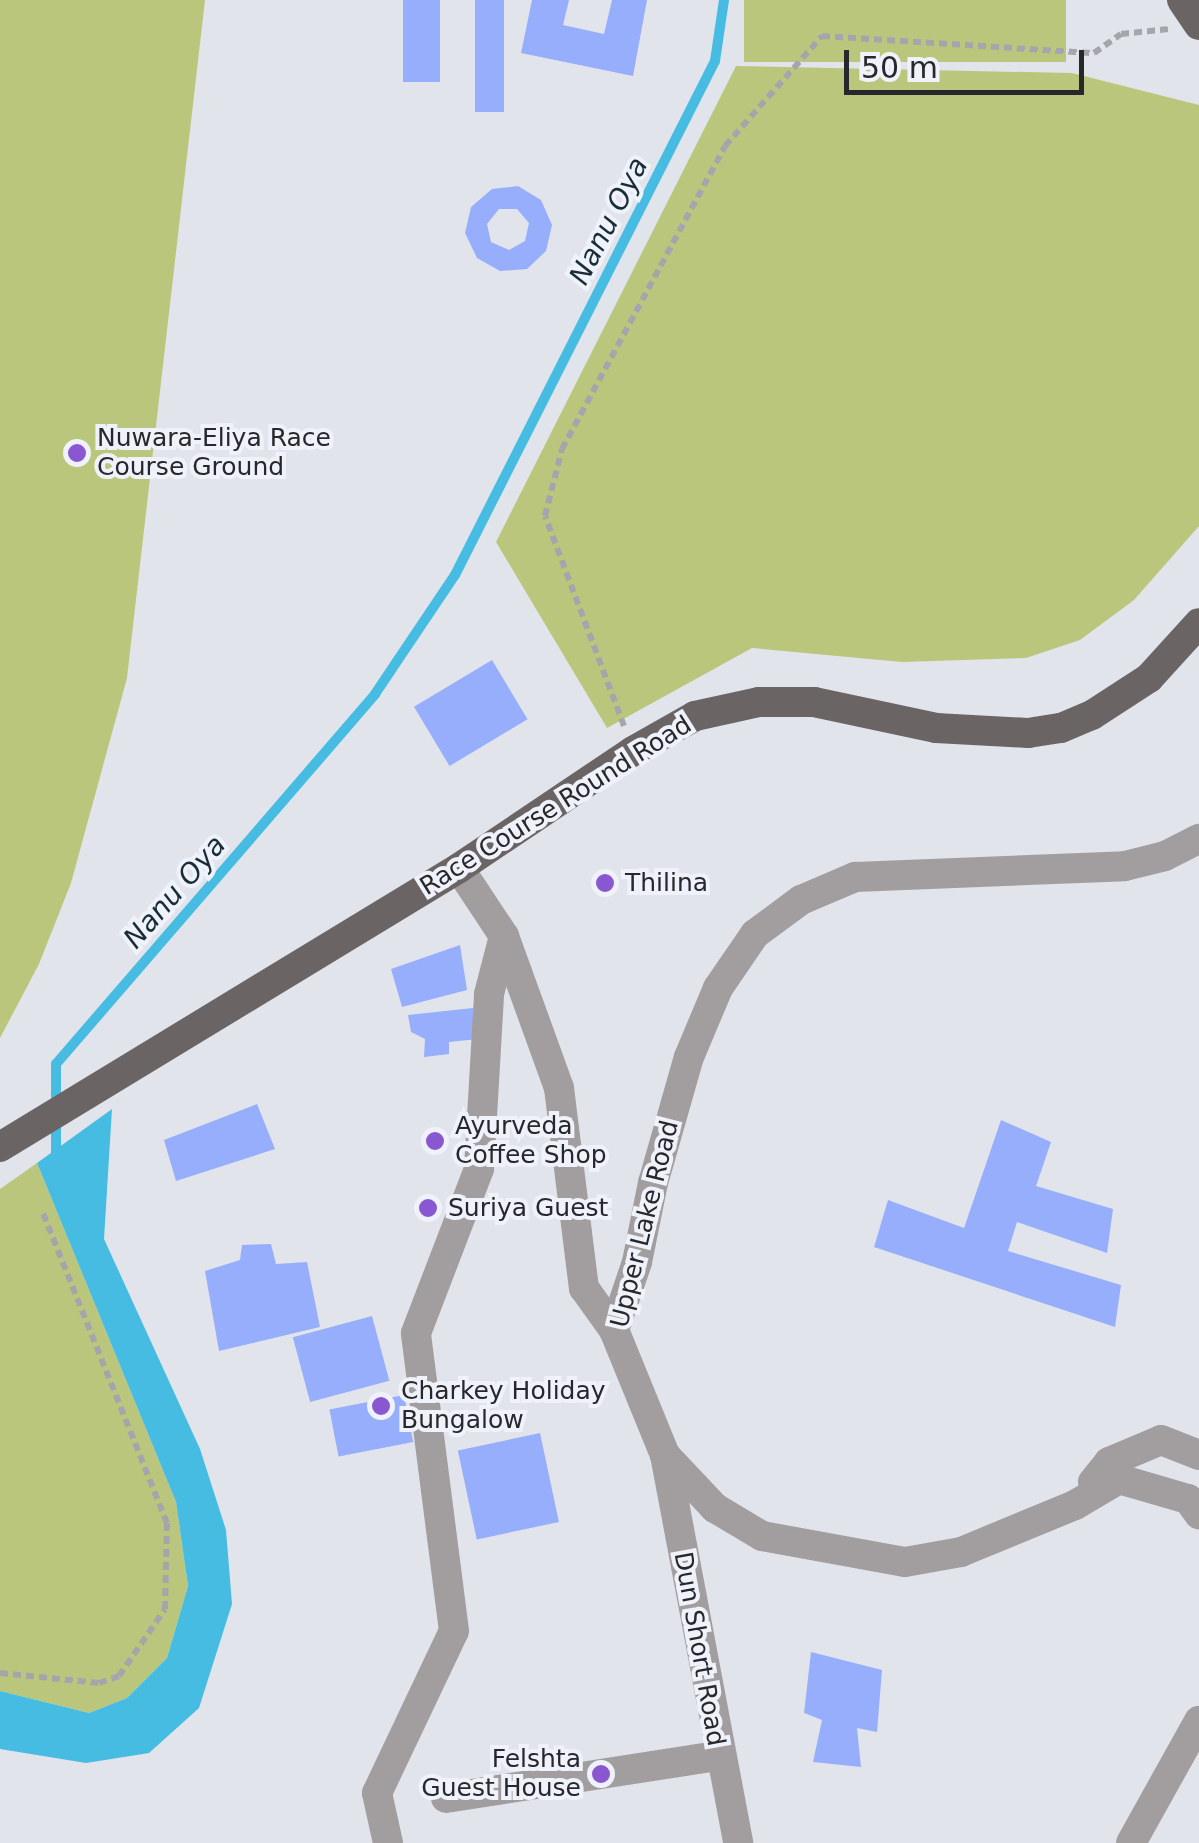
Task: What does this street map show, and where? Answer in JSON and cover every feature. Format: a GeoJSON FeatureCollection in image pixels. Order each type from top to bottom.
{"type":"FeatureCollection","features":[{"type":"Feature","properties":{"kind":"main road","name":"Race Course Round Road"},"geometry":{"type":"LineString","coordinates":[[13,1139],[459,868],[633,750],[695,716],[759,702],[814,702],[936,728],[984,732],[1061,728],[1092,715],[1149,678],[1199,623]]}},
{"type":"Feature","properties":{"kind":"street","name":"Upper Lake Road"},"geometry":{"type":"LineString","coordinates":[[1199,839],[1165,856],[1126,866],[855,878],[801,900],[754,934],[718,988],[689,1057],[637,1262],[614,1330],[664,1454],[715,1508],[762,1536],[905,1562],[961,1552],[1074,1505],[1120,1478],[1188,1499],[1199,1514]]}},
{"type":"Feature","properties":{"kind":"street"},"geometry":{"type":"LineString","coordinates":[[459,868],[504,936],[559,1088],[584,1288],[614,1330]]}},
{"type":"Feature","properties":{"kind":"street"},"geometry":{"type":"LineString","coordinates":[[388,1843],[377,1793],[454,1631],[416,1333],[478,1168],[489,994],[504,936]]}},
{"type":"Feature","properties":{"kind":"street"},"geometry":{"type":"LineString","coordinates":[[1074,1505],[1110,1462],[1161,1440],[1199,1454]]}},
{"type":"Feature","properties":{"kind":"street","name":"Dun Short Road"},"geometry":{"type":"LineString","coordinates":[[664,1454],[718,1756],[738,1843]]}},
{"type":"Feature","properties":{"kind":"street"},"geometry":{"type":"LineString","coordinates":[[1131,1843],[1199,1721]]}},
{"type":"Feature","properties":{"kind":"street"},"geometry":{"type":"LineString","coordinates":[[446,1798],[718,1756]]}},
{"type":"Feature","properties":{"kind":"path"},"geometry":{"type":"LineString","coordinates":[[633,750],[546,516],[562,449],[726,146],[822,36],[1094,53],[1121,34],[1187,18]]}},
{"type":"Feature","properties":{"kind":"path"},"geometry":{"type":"LineString","coordinates":[[0,1673],[99,1683],[119,1676],[165,1608],[167,1523],[42,1212]]}},
{"type":"Feature","properties":{"kind":"green space","name":"Nuwara-Eliya Race Course Ground"},"geometry":{"type":"Polygon","coordinates":[[[0,0],[205,0],[127,678],[71,883],[39,964],[0,1038],[0,0]]]}},
{"type":"Feature","properties":{"kind":"green space"},"geometry":{"type":"Polygon","coordinates":[[[744,0],[1066,0],[1066,62],[744,62],[744,0]]]}},
{"type":"Feature","properties":{"kind":"green space"},"geometry":{"type":"Polygon","coordinates":[[[736,66],[1072,73],[1199,105],[1199,526],[1134,600],[1080,640],[1026,658],[902,662],[752,648],[607,728],[496,542],[736,66]]]}},
{"type":"Feature","properties":{"kind":"green space"},"geometry":{"type":"Polygon","coordinates":[[[37,1163],[176,1502],[188,1586],[167,1658],[127,1698],[89,1713],[0,1691],[0,1189],[37,1163]]]}},
{"type":"Feature","properties":{"kind":"water"},"geometry":{"type":"Polygon","coordinates":[[[112,1109],[104,1239],[200,1449],[226,1530],[232,1604],[199,1708],[149,1753],[86,1763],[0,1749],[0,1691],[89,1713],[127,1698],[167,1658],[188,1586],[176,1502],[37,1163],[112,1109]]]}},
{"type":"Feature","properties":{"kind":"building"},"geometry":{"type":"Polygon","coordinates":[[[403,0],[440,0],[440,82],[403,82],[403,0]]]}},
{"type":"Feature","properties":{"kind":"building"},"geometry":{"type":"Polygon","coordinates":[[[475,0],[504,0],[504,112],[475,112],[475,0]]]}},
{"type":"Feature","properties":{"kind":"building"},"geometry":{"type":"Polygon","coordinates":[[[532,0],[569,0],[563,25],[604,34],[612,0],[647,0],[633,76],[521,53],[532,0]]]}},
{"type":"Feature","properties":{"kind":"building"},"geometry":{"type":"Polygon","coordinates":[[[518,186],[541,200],[552,225],[546,251],[527,269],[500,271],[477,258],[465,233],[471,207],[492,189],[518,186]],[[499,209],[487,224],[491,242],[509,250],[525,241],[529,223],[517,209],[499,209]]]}},
{"type":"Feature","properties":{"kind":"building"},"geometry":{"type":"Polygon","coordinates":[[[492,660],[528,719],[450,766],[414,707],[492,660]]]}},
{"type":"Feature","properties":{"kind":"building"},"geometry":{"type":"Polygon","coordinates":[[[460,945],[467,990],[402,1007],[391,969],[460,945]]]}},
{"type":"Feature","properties":{"kind":"building"},"geometry":{"type":"Polygon","coordinates":[[[473,1008],[478,1039],[449,1042],[449,1054],[424,1057],[425,1039],[411,1032],[408,1015],[473,1008]]]}},
{"type":"Feature","properties":{"kind":"building"},"geometry":{"type":"Polygon","coordinates":[[[257,1104],[275,1149],[176,1181],[164,1140],[257,1104]]]}},
{"type":"Feature","properties":{"kind":"building"},"geometry":{"type":"Polygon","coordinates":[[[1001,1120],[1051,1142],[1036,1186],[1113,1209],[1107,1253],[1017,1222],[1008,1251],[1121,1285],[1115,1327],[874,1247],[888,1200],[964,1228],[1001,1120]]]}},
{"type":"Feature","properties":{"kind":"building"},"geometry":{"type":"Polygon","coordinates":[[[271,1244],[276,1264],[307,1262],[320,1327],[219,1351],[205,1271],[240,1260],[242,1245],[271,1244]]]}},
{"type":"Feature","properties":{"kind":"building"},"geometry":{"type":"Polygon","coordinates":[[[372,1316],[389,1381],[310,1402],[293,1337],[372,1316]]]}},
{"type":"Feature","properties":{"kind":"building"},"geometry":{"type":"Polygon","coordinates":[[[404,1395],[413,1442],[339,1457],[329,1410],[404,1395]]]}},
{"type":"Feature","properties":{"kind":"building"},"geometry":{"type":"Polygon","coordinates":[[[540,1433],[559,1522],[477,1539],[458,1450],[540,1433]]]}},
{"type":"Feature","properties":{"kind":"building"},"geometry":{"type":"Polygon","coordinates":[[[811,1652],[882,1670],[877,1732],[857,1728],[861,1767],[813,1762],[822,1720],[804,1713],[811,1652]]]}},
{"type":"Feature","properties":{"kind":"waterway","name":"Nanu Oya"},"geometry":{"type":"LineString","coordinates":[[56,1163],[56,1064],[375,694],[455,575],[715,61],[724,0]]}},
{"type":"Feature","properties":{"kind":"place","name":"Nuwara-Eliya Race Course Ground"},"geometry":{"type":"Point","coordinates":[77,453]}},
{"type":"Feature","properties":{"kind":"place","name":"Thilina"},"geometry":{"type":"Point","coordinates":[605,883]}},
{"type":"Feature","properties":{"kind":"place","name":"Ayurveda Coffee Shop"},"geometry":{"type":"Point","coordinates":[435,1141]}},
{"type":"Feature","properties":{"kind":"place","name":"Suriya Guest"},"geometry":{"type":"Point","coordinates":[428,1208]}},
{"type":"Feature","properties":{"kind":"place","name":"Charkey Holiday Bungalow"},"geometry":{"type":"Point","coordinates":[381,1406]}},
{"type":"Feature","properties":{"kind":"place","name":"Felshta Guest House"},"geometry":{"type":"Point","coordinates":[601,1774]}}]}
